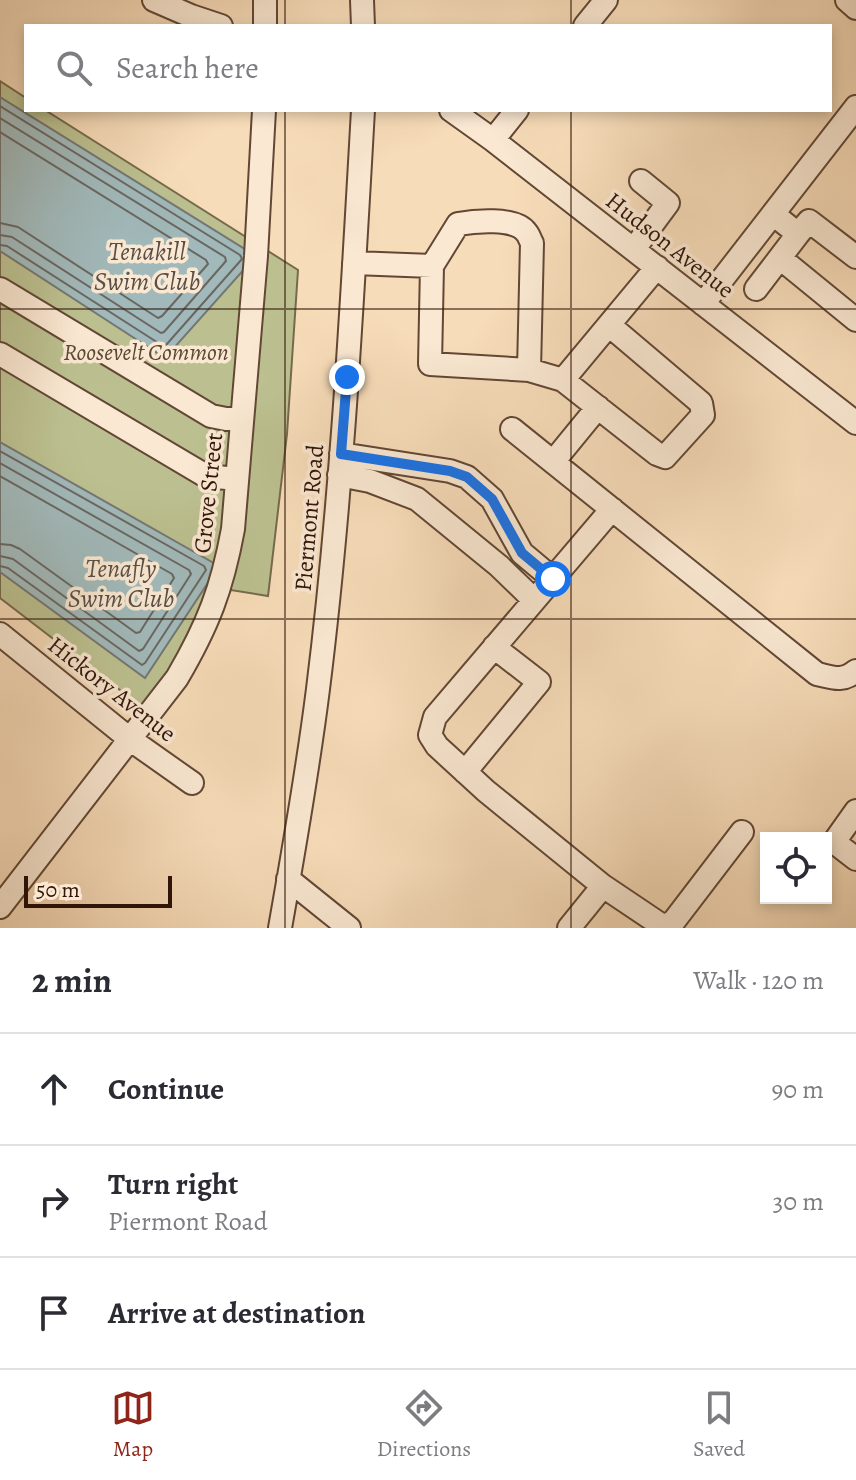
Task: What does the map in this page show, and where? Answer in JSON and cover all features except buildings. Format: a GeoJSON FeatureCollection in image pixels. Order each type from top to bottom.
{"type":"FeatureCollection","features":[{"type":"Feature","properties":{"kind":"street"},"geometry":{"type":"LineString","coordinates":[[154,0],[215,24]]}},
{"type":"Feature","properties":{"kind":"street"},"geometry":{"type":"LineString","coordinates":[[265,0],[265,24]]}},
{"type":"Feature","properties":{"kind":"street"},"geometry":{"type":"LineString","coordinates":[[362,0],[363,24]]}},
{"type":"Feature","properties":{"kind":"street"},"geometry":{"type":"LineString","coordinates":[[587,24],[606,0]]}},
{"type":"Feature","properties":{"kind":"street"},"geometry":{"type":"LineString","coordinates":[[847,0],[856,8]]}},
{"type":"Feature","properties":{"kind":"street","name":"Grove Street"},"geometry":{"type":"LineString","coordinates":[[0,907],[177,678],[199,642],[215,604],[233,529],[256,256],[264,112]]}},
{"type":"Feature","properties":{"kind":"street","name":"Piermont Road"},"geometry":{"type":"LineString","coordinates":[[280,928],[318,690],[330,579],[363,112]]}},
{"type":"Feature","properties":{"kind":"street","name":"Hudson Avenue"},"geometry":{"type":"LineString","coordinates":[[454,112],[855,422]]}},
{"type":"Feature","properties":{"kind":"street"},"geometry":{"type":"LineString","coordinates":[[493,140],[515,112]]}},
{"type":"Feature","properties":{"kind":"street"},"geometry":{"type":"LineString","coordinates":[[703,304],[855,112]]}},
{"type":"Feature","properties":{"kind":"street"},"geometry":{"type":"LineString","coordinates":[[634,249],[668,203],[641,181]]}},
{"type":"Feature","properties":{"kind":"street"},"geometry":{"type":"LineString","coordinates":[[773,214],[798,234]]}},
{"type":"Feature","properties":{"kind":"street"},"geometry":{"type":"LineString","coordinates":[[529,370],[532,243],[526,231],[516,224],[475,221],[458,224],[432,266],[430,364],[529,370],[563,380],[657,454],[665,457],[703,415],[701,403],[609,325]]}},
{"type":"Feature","properties":{"kind":"street"},"geometry":{"type":"LineString","coordinates":[[756,289],[809,221],[856,257]]}},
{"type":"Feature","properties":{"kind":"street"},"geometry":{"type":"LineString","coordinates":[[780,258],[856,320]]}},
{"type":"Feature","properties":{"kind":"street"},"geometry":{"type":"LineString","coordinates":[[354,263],[432,266]]}},
{"type":"Feature","properties":{"kind":"street"},"geometry":{"type":"LineString","coordinates":[[563,380],[657,267]]}},
{"type":"Feature","properties":{"kind":"street"},"geometry":{"type":"LineString","coordinates":[[0,289],[211,416],[242,419]]}},
{"type":"Feature","properties":{"kind":"street"},"geometry":{"type":"LineString","coordinates":[[0,354],[206,476],[237,479]]}},
{"type":"Feature","properties":{"kind":"street"},"geometry":{"type":"LineString","coordinates":[[553,462],[598,407]]}},
{"type":"Feature","properties":{"kind":"street"},"geometry":{"type":"LineString","coordinates":[[512,429],[817,674],[837,679],[848,677],[856,671]]}},
{"type":"Feature","properties":{"kind":"street"},"geometry":{"type":"LineString","coordinates":[[340,465],[450,471],[467,477],[492,499],[522,553],[553,579]]}},
{"type":"Feature","properties":{"kind":"street"},"geometry":{"type":"LineString","coordinates":[[340,465],[370,481],[417,499],[499,566],[534,600]]}},
{"type":"Feature","properties":{"kind":"street"},"geometry":{"type":"LineString","coordinates":[[612,509],[435,717],[430,735],[437,746],[465,772],[603,886],[664,928],[674,921],[742,832]]}},
{"type":"Feature","properties":{"kind":"street"},"geometry":{"type":"LineString","coordinates":[[474,546],[489,542],[509,528]]}},
{"type":"Feature","properties":{"kind":"street","name":"Hickory Avenue"},"geometry":{"type":"LineString","coordinates":[[0,634],[131,740],[192,783]]}},
{"type":"Feature","properties":{"kind":"street"},"geometry":{"type":"LineString","coordinates":[[465,772],[539,682],[494,647]]}},
{"type":"Feature","properties":{"kind":"street"},"geometry":{"type":"LineString","coordinates":[[856,811],[834,842],[856,859]]}},
{"type":"Feature","properties":{"kind":"street"},"geometry":{"type":"LineString","coordinates":[[288,879],[349,928]]}},
{"type":"Feature","properties":{"kind":"street"},"geometry":{"type":"LineString","coordinates":[[569,928],[603,886]]}},
{"type":"Feature","properties":{"kind":"green space","name":"Roosevelt Common"},"geometry":{"type":"Polygon","coordinates":[[[0,81],[24,97],[24,112],[48,112],[298,270],[287,434],[268,596],[231,590],[150,713],[0,598],[0,81]]]}},
{"type":"Feature","properties":{"kind":"water","name":"Tenakill Swim Club"},"geometry":{"type":"Polygon","coordinates":[[[0,97],[256,256],[165,358],[0,251],[0,97]]]}},
{"type":"Feature","properties":{"kind":"water","name":"Tenafly Swim Club"},"geometry":{"type":"Polygon","coordinates":[[[0,442],[219,566],[145,678],[0,572],[0,442]]]}},
{"type":"Feature","properties":{"kind":"route"},"geometry":{"type":"LineString","coordinates":[[347,377],[341,454],[450,471],[467,477],[492,499],[522,553],[553,579]]}}]}
